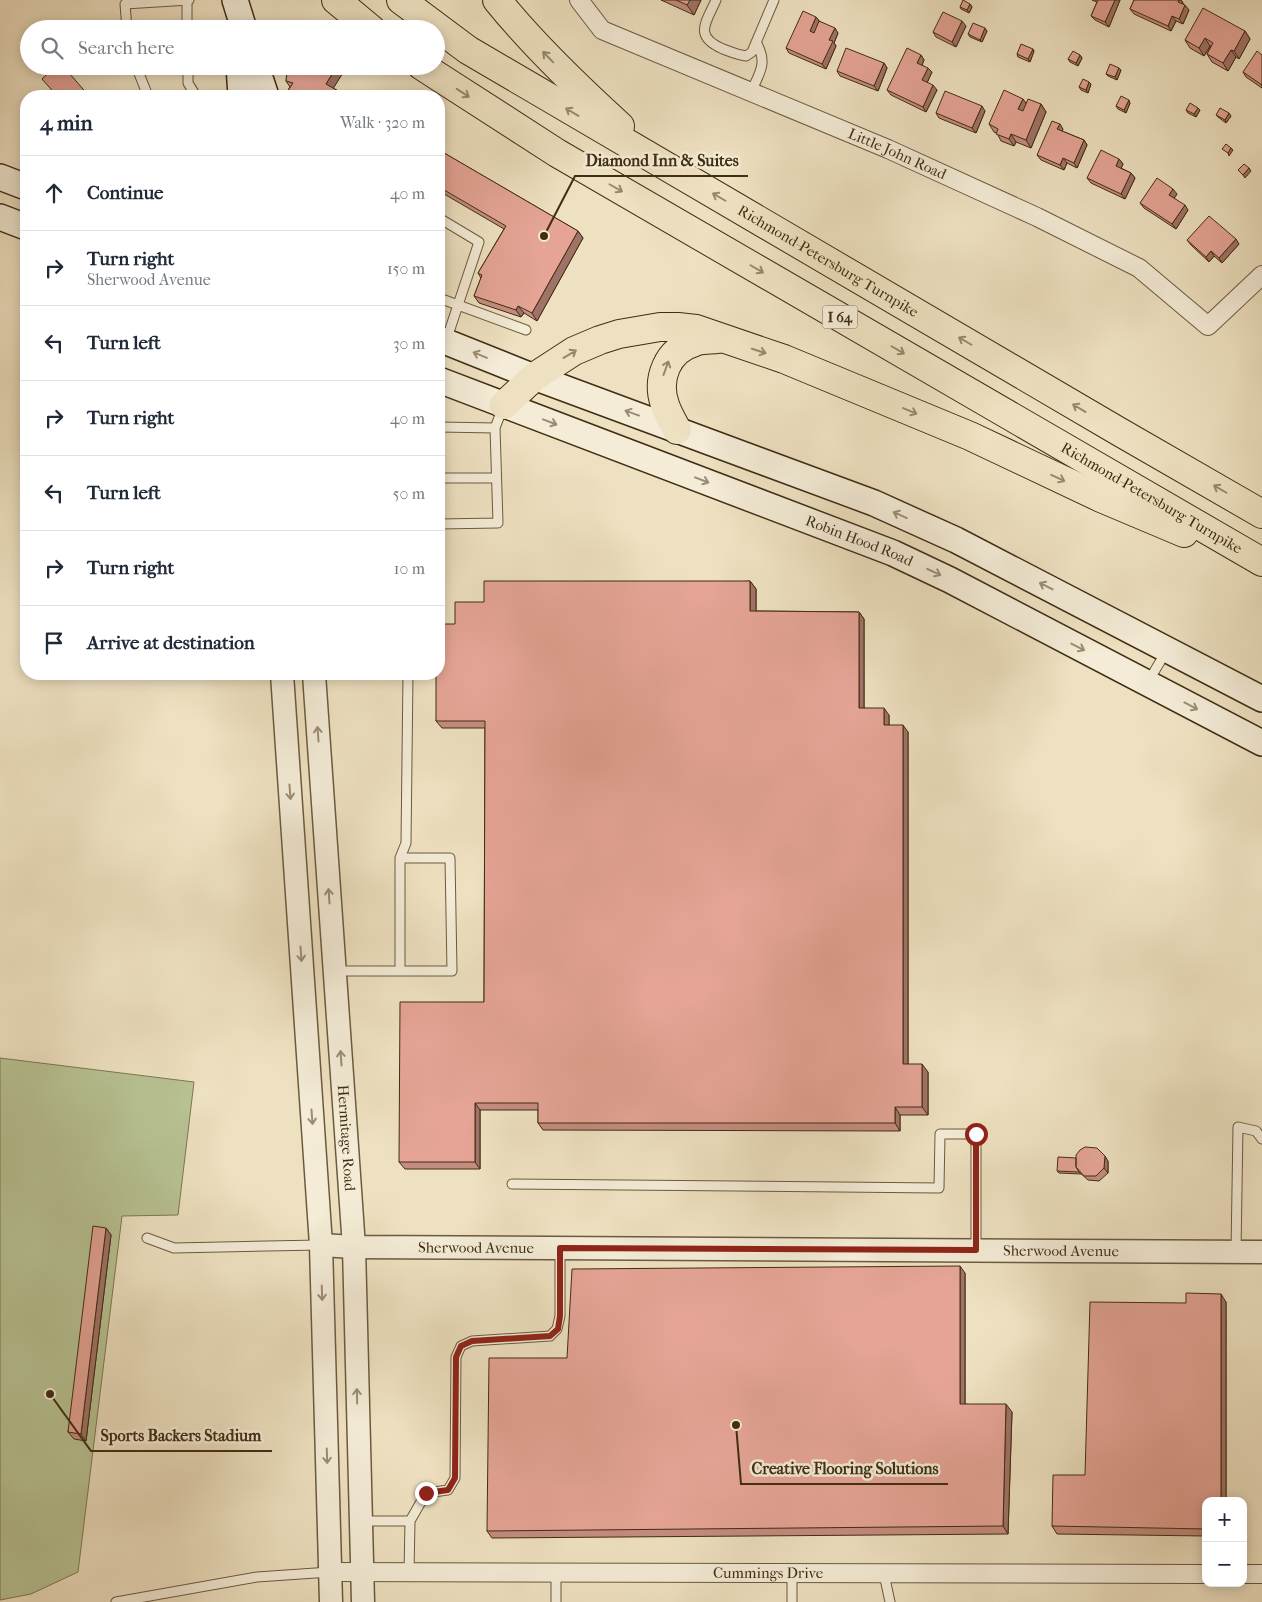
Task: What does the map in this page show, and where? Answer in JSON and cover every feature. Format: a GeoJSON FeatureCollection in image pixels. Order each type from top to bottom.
{"type":"FeatureCollection","features":[{"type":"Feature","properties":{"kind":"highway"},"geometry":{"type":"LineString","coordinates":[[336,0],[360,20]]}},
{"type":"Feature","properties":{"kind":"highway","name":"Richmond-Petersburg Turnpike"},"geometry":{"type":"LineString","coordinates":[[401,0],[428,20]]}},
{"type":"Feature","properties":{"kind":"highway"},"geometry":{"type":"LineString","coordinates":[[498,0],[513,19],[574,84],[660,163]]}},
{"type":"Feature","properties":{"kind":"highway","name":"Richmond-Petersburg Turnpike"},"geometry":{"type":"LineString","coordinates":[[445,33],[468,50],[1262,514]]}},
{"type":"Feature","properties":{"kind":"highway","name":"Richmond-Petersburg Turnpike"},"geometry":{"type":"LineString","coordinates":[[436,75],[557,153],[614,187],[1262,563]]}},
{"type":"Feature","properties":{"kind":"highway"},"geometry":{"type":"LineString","coordinates":[[499,416],[534,377],[574,351],[619,334],[660,327],[696,329],[784,359],[970,436],[1101,498],[1262,563]]}},
{"type":"Feature","properties":{"kind":"highway"},"geometry":{"type":"LineString","coordinates":[[678,430],[665,405],[662,389],[663,374],[667,363],[673,354],[684,347],[695,342],[720,338]]}},
{"type":"Feature","properties":{"kind":"main road"},"geometry":{"type":"LineString","coordinates":[[234,0],[235,20]]}},
{"type":"Feature","properties":{"kind":"main road"},"geometry":{"type":"LineString","coordinates":[[234,0],[241,20]]}},
{"type":"Feature","properties":{"kind":"main road"},"geometry":{"type":"LineString","coordinates":[[240,75],[241,90]]}},
{"type":"Feature","properties":{"kind":"main road"},"geometry":{"type":"LineString","coordinates":[[259,75],[264,90]]}},
{"type":"Feature","properties":{"kind":"main road"},"geometry":{"type":"LineString","coordinates":[[0,177],[20,185]]}},
{"type":"Feature","properties":{"kind":"main road"},"geometry":{"type":"LineString","coordinates":[[0,217],[20,225]]}},
{"type":"Feature","properties":{"kind":"main road"},"geometry":{"type":"LineString","coordinates":[[445,341],[534,377],[883,507],[956,540],[1262,699]]}},
{"type":"Feature","properties":{"kind":"main road","name":"Robin Hood Road"},"geometry":{"type":"LineString","coordinates":[[445,384],[499,416],[892,553],[950,580],[1262,743]]}},
{"type":"Feature","properties":{"kind":"street","name":"Little John Road"},"geometry":{"type":"LineString","coordinates":[[579,0],[602,30],[901,155],[1038,217],[1139,268],[1208,326],[1262,275]]}},
{"type":"Feature","properties":{"kind":"street"},"geometry":{"type":"LineString","coordinates":[[282,680],[321,1245],[331,1602]]}},
{"type":"Feature","properties":{"kind":"street","name":"Hermitage Road"},"geometry":{"type":"LineString","coordinates":[[314,680],[354,1247],[363,1602]]}},
{"type":"Feature","properties":{"kind":"street","name":"Sherwood Avenue"},"geometry":{"type":"LineString","coordinates":[[321,1245],[354,1247],[1262,1252]]}},
{"type":"Feature","properties":{"kind":"street","name":"Cummings Drive"},"geometry":{"type":"LineString","coordinates":[[330,1572],[1202,1574]]}},
{"type":"Feature","properties":{"kind":"street"},"geometry":{"type":"LineString","coordinates":[[1247,1574],[1262,1574]]}},
{"type":"Feature","properties":{"kind":"lane"},"geometry":{"type":"LineString","coordinates":[[126,20],[125,4],[188,0],[187,20]]}},
{"type":"Feature","properties":{"kind":"lane"},"geometry":{"type":"LineString","coordinates":[[716,0],[704,28],[705,36],[710,43],[739,56],[746,56],[752,52],[774,0]]}},
{"type":"Feature","properties":{"kind":"lane"},"geometry":{"type":"LineString","coordinates":[[751,92],[762,68],[763,59],[756,42]]}},
{"type":"Feature","properties":{"kind":"lane"},"geometry":{"type":"LineString","coordinates":[[140,75],[146,90]]}},
{"type":"Feature","properties":{"kind":"lane"},"geometry":{"type":"LineString","coordinates":[[188,75],[188,83],[192,90]]}},
{"type":"Feature","properties":{"kind":"lane"},"geometry":{"type":"LineString","coordinates":[[445,222],[479,242],[458,305],[445,333]]}},
{"type":"Feature","properties":{"kind":"lane"},"geometry":{"type":"LineString","coordinates":[[445,300],[526,330]]}},
{"type":"Feature","properties":{"kind":"lane"},"geometry":{"type":"LineString","coordinates":[[445,426],[499,416],[496,478],[498,523],[445,524]]}},
{"type":"Feature","properties":{"kind":"lane"},"geometry":{"type":"LineString","coordinates":[[445,478],[496,478]]}},
{"type":"Feature","properties":{"kind":"lane"},"geometry":{"type":"LineString","coordinates":[[1148,683],[1167,650]]}},
{"type":"Feature","properties":{"kind":"lane"},"geometry":{"type":"LineString","coordinates":[[400,971],[400,858],[406,843],[408,680]]}},
{"type":"Feature","properties":{"kind":"lane"},"geometry":{"type":"LineString","coordinates":[[335,971],[452,971],[450,858],[400,858]]}},
{"type":"Feature","properties":{"kind":"lane"},"geometry":{"type":"LineString","coordinates":[[1236,1252],[1238,1127],[1256,1131],[1262,1139]]}},
{"type":"Feature","properties":{"kind":"lane"},"geometry":{"type":"LineString","coordinates":[[512,1184],[939,1188],[940,1134],[976,1134],[976,1250]]}},
{"type":"Feature","properties":{"kind":"lane"},"geometry":{"type":"LineString","coordinates":[[147,1238],[174,1248],[321,1245]]}},
{"type":"Feature","properties":{"kind":"lane"},"geometry":{"type":"LineString","coordinates":[[409,1573],[410,1521],[426,1493],[448,1490],[455,1478],[456,1357],[461,1346],[472,1341],[550,1336],[558,1329],[560,1316],[560,1248]]}},
{"type":"Feature","properties":{"kind":"lane"},"geometry":{"type":"LineString","coordinates":[[360,1521],[410,1521]]}},
{"type":"Feature","properties":{"kind":"lane"},"geometry":{"type":"LineString","coordinates":[[116,1602],[257,1577],[330,1572]]}},
{"type":"Feature","properties":{"kind":"lane"},"geometry":{"type":"LineString","coordinates":[[556,1573],[556,1602]]}},
{"type":"Feature","properties":{"kind":"lane"},"geometry":{"type":"LineString","coordinates":[[792,1574],[792,1602]]}},
{"type":"Feature","properties":{"kind":"lane"},"geometry":{"type":"LineString","coordinates":[[884,1574],[890,1602]]}},
{"type":"Feature","properties":{"kind":"green space"},"geometry":{"type":"Polygon","coordinates":[[[0,1058],[194,1082],[178,1215],[122,1216],[78,1572],[31,1594],[0,1600],[0,1058]]]}},
{"type":"Feature","properties":{"kind":"building"},"geometry":{"type":"Polygon","coordinates":[[[676,0],[690,0],[687,5],[676,0]]]}},
{"type":"Feature","properties":{"kind":"building"},"geometry":{"type":"Polygon","coordinates":[[[963,0],[970,4],[967,10],[960,7],[963,0]]]}},
{"type":"Feature","properties":{"kind":"building"},"geometry":{"type":"Polygon","coordinates":[[[1098,0],[1115,0],[1105,22],[1091,16],[1098,0]]]}},
{"type":"Feature","properties":{"kind":"building"},"geometry":{"type":"Polygon","coordinates":[[[1134,0],[1179,0],[1178,2],[1185,5],[1179,19],[1172,16],[1168,26],[1130,9],[1134,0]]]}},
{"type":"Feature","properties":{"kind":"building"},"geometry":{"type":"Polygon","coordinates":[[[1203,8],[1245,31],[1234,51],[1231,50],[1223,63],[1207,54],[1213,43],[1205,38],[1199,48],[1185,40],[1203,8]]]}},
{"type":"Feature","properties":{"kind":"building"},"geometry":{"type":"Polygon","coordinates":[[[803,11],[816,17],[810,31],[814,33],[819,21],[835,28],[829,40],[833,41],[822,64],[786,48],[803,11]]]}},
{"type":"Feature","properties":{"kind":"building"},"geometry":{"type":"Polygon","coordinates":[[[943,12],[962,21],[952,42],[933,32],[943,12]]]}},
{"type":"Feature","properties":{"kind":"building"},"geometry":{"type":"Polygon","coordinates":[[[973,23],[985,28],[980,40],[968,34],[973,23]]]}},
{"type":"Feature","properties":{"kind":"building"},"geometry":{"type":"Polygon","coordinates":[[[1021,44],[1033,49],[1028,59],[1017,54],[1021,44]]]}},
{"type":"Feature","properties":{"kind":"building"},"geometry":{"type":"Polygon","coordinates":[[[846,48],[884,63],[874,86],[837,71],[846,48]]]}},
{"type":"Feature","properties":{"kind":"building"},"geometry":{"type":"Polygon","coordinates":[[[907,48],[921,55],[917,63],[928,68],[922,80],[933,85],[923,107],[887,90],[907,48]]]}},
{"type":"Feature","properties":{"kind":"building"},"geometry":{"type":"Polygon","coordinates":[[[1073,51],[1080,55],[1076,63],[1068,59],[1073,51]]]}},
{"type":"Feature","properties":{"kind":"building"},"geometry":{"type":"Polygon","coordinates":[[[1257,51],[1262,55],[1262,85],[1243,72],[1257,51]]]}},
{"type":"Feature","properties":{"kind":"building"},"geometry":{"type":"Polygon","coordinates":[[[1110,64],[1119,68],[1115,77],[1106,74],[1110,64]]]}},
{"type":"Feature","properties":{"kind":"building"},"geometry":{"type":"Polygon","coordinates":[[[46,75],[71,75],[84,90],[52,90],[42,79],[46,75]]]}},
{"type":"Feature","properties":{"kind":"building"},"geometry":{"type":"Polygon","coordinates":[[[287,75],[332,75],[326,84],[336,90],[288,90],[293,83],[286,81],[287,75]]]}},
{"type":"Feature","properties":{"kind":"building"},"geometry":{"type":"Polygon","coordinates":[[[1083,79],[1089,82],[1086,90],[1079,87],[1083,79]]]}},
{"type":"Feature","properties":{"kind":"building"},"geometry":{"type":"Polygon","coordinates":[[[1004,90],[1023,99],[1018,109],[1023,111],[1028,99],[1041,104],[1026,140],[1011,134],[1009,139],[996,134],[998,129],[989,124],[1004,90]]]}},
{"type":"Feature","properties":{"kind":"building"},"geometry":{"type":"Polygon","coordinates":[[[945,91],[982,106],[972,128],[936,113],[945,91]]]}},
{"type":"Feature","properties":{"kind":"building"},"geometry":{"type":"Polygon","coordinates":[[[1121,96],[1129,100],[1124,110],[1116,106],[1121,96]]]}},
{"type":"Feature","properties":{"kind":"building"},"geometry":{"type":"Polygon","coordinates":[[[1190,103],[1198,108],[1194,114],[1186,110],[1190,103]]]}},
{"type":"Feature","properties":{"kind":"building"},"geometry":{"type":"Polygon","coordinates":[[[1220,108],[1229,113],[1225,120],[1216,115],[1220,108]]]}},
{"type":"Feature","properties":{"kind":"building"},"geometry":{"type":"Polygon","coordinates":[[[1052,121],[1060,124],[1057,129],[1084,140],[1074,163],[1063,158],[1060,165],[1037,155],[1052,121]]]}},
{"type":"Feature","properties":{"kind":"building"},"geometry":{"type":"Polygon","coordinates":[[[1226,144],[1231,148],[1228,153],[1222,149],[1226,144]]]}},
{"type":"Feature","properties":{"kind":"building"},"geometry":{"type":"Polygon","coordinates":[[[1101,150],[1119,159],[1116,166],[1131,173],[1121,194],[1087,178],[1101,150]]]}},
{"type":"Feature","properties":{"kind":"building"},"geometry":{"type":"Polygon","coordinates":[[[445,153],[578,231],[532,313],[518,306],[516,310],[474,296],[482,275],[478,273],[506,226],[445,190],[445,153]]]}},
{"type":"Feature","properties":{"kind":"building"},"geometry":{"type":"Polygon","coordinates":[[[1244,164],[1249,168],[1243,175],[1238,170],[1244,164]]]}},
{"type":"Feature","properties":{"kind":"building"},"geometry":{"type":"Polygon","coordinates":[[[1157,178],[1173,189],[1169,195],[1185,205],[1172,224],[1140,203],[1157,178]]]}},
{"type":"Feature","properties":{"kind":"building"},"geometry":{"type":"Polygon","coordinates":[[[1209,216],[1236,239],[1219,258],[1211,251],[1206,257],[1187,240],[1209,216]]]}},
{"type":"Feature","properties":{"kind":"building"},"geometry":{"type":"Polygon","coordinates":[[[484,581],[750,581],[750,611],[859,612],[859,708],[884,708],[884,725],[903,725],[903,1064],[922,1064],[922,1107],[895,1107],[895,1123],[538,1123],[538,1103],[475,1103],[475,1162],[399,1162],[400,1002],[484,1002],[485,721],[436,721],[436,680],[445,680],[445,624],[455,624],[455,602],[484,602],[484,581]]]}},
{"type":"Feature","properties":{"kind":"building"},"geometry":{"type":"Polygon","coordinates":[[[1085,1147],[1097,1148],[1105,1156],[1104,1168],[1096,1176],[1084,1176],[1076,1167],[1076,1155],[1085,1147]]]}},
{"type":"Feature","properties":{"kind":"building"},"geometry":{"type":"Polygon","coordinates":[[[1058,1157],[1076,1158],[1076,1167],[1079,1172],[1057,1171],[1058,1157]]]}},
{"type":"Feature","properties":{"kind":"building"},"geometry":{"type":"Polygon","coordinates":[[[93,1226],[106,1228],[81,1434],[68,1432],[93,1226]]]}},
{"type":"Feature","properties":{"kind":"building"},"geometry":{"type":"Polygon","coordinates":[[[960,1266],[960,1404],[1006,1404],[1003,1526],[487,1531],[489,1358],[567,1358],[572,1269],[960,1266]]]}},
{"type":"Feature","properties":{"kind":"building"},"geometry":{"type":"Polygon","coordinates":[[[1186,1293],[1221,1294],[1221,1497],[1202,1497],[1202,1529],[1052,1526],[1053,1475],[1085,1475],[1090,1302],[1186,1303],[1186,1293]]]}},
{"type":"Feature","properties":{"kind":"place","name":"Diamond Inn & Suites"},"geometry":{"type":"Point","coordinates":[544,236]}},
{"type":"Feature","properties":{"kind":"place","name":"Sports Backers Stadium"},"geometry":{"type":"Point","coordinates":[50,1394]}},
{"type":"Feature","properties":{"kind":"place","name":"Creative Flooring Solutions"},"geometry":{"type":"Point","coordinates":[736,1425]}},
{"type":"Feature","properties":{"kind":"route"},"geometry":{"type":"LineString","coordinates":[[426,1493],[448,1490],[455,1478],[456,1357],[461,1346],[472,1341],[550,1336],[558,1329],[560,1316],[560,1248],[976,1250],[976,1134]]}}]}
